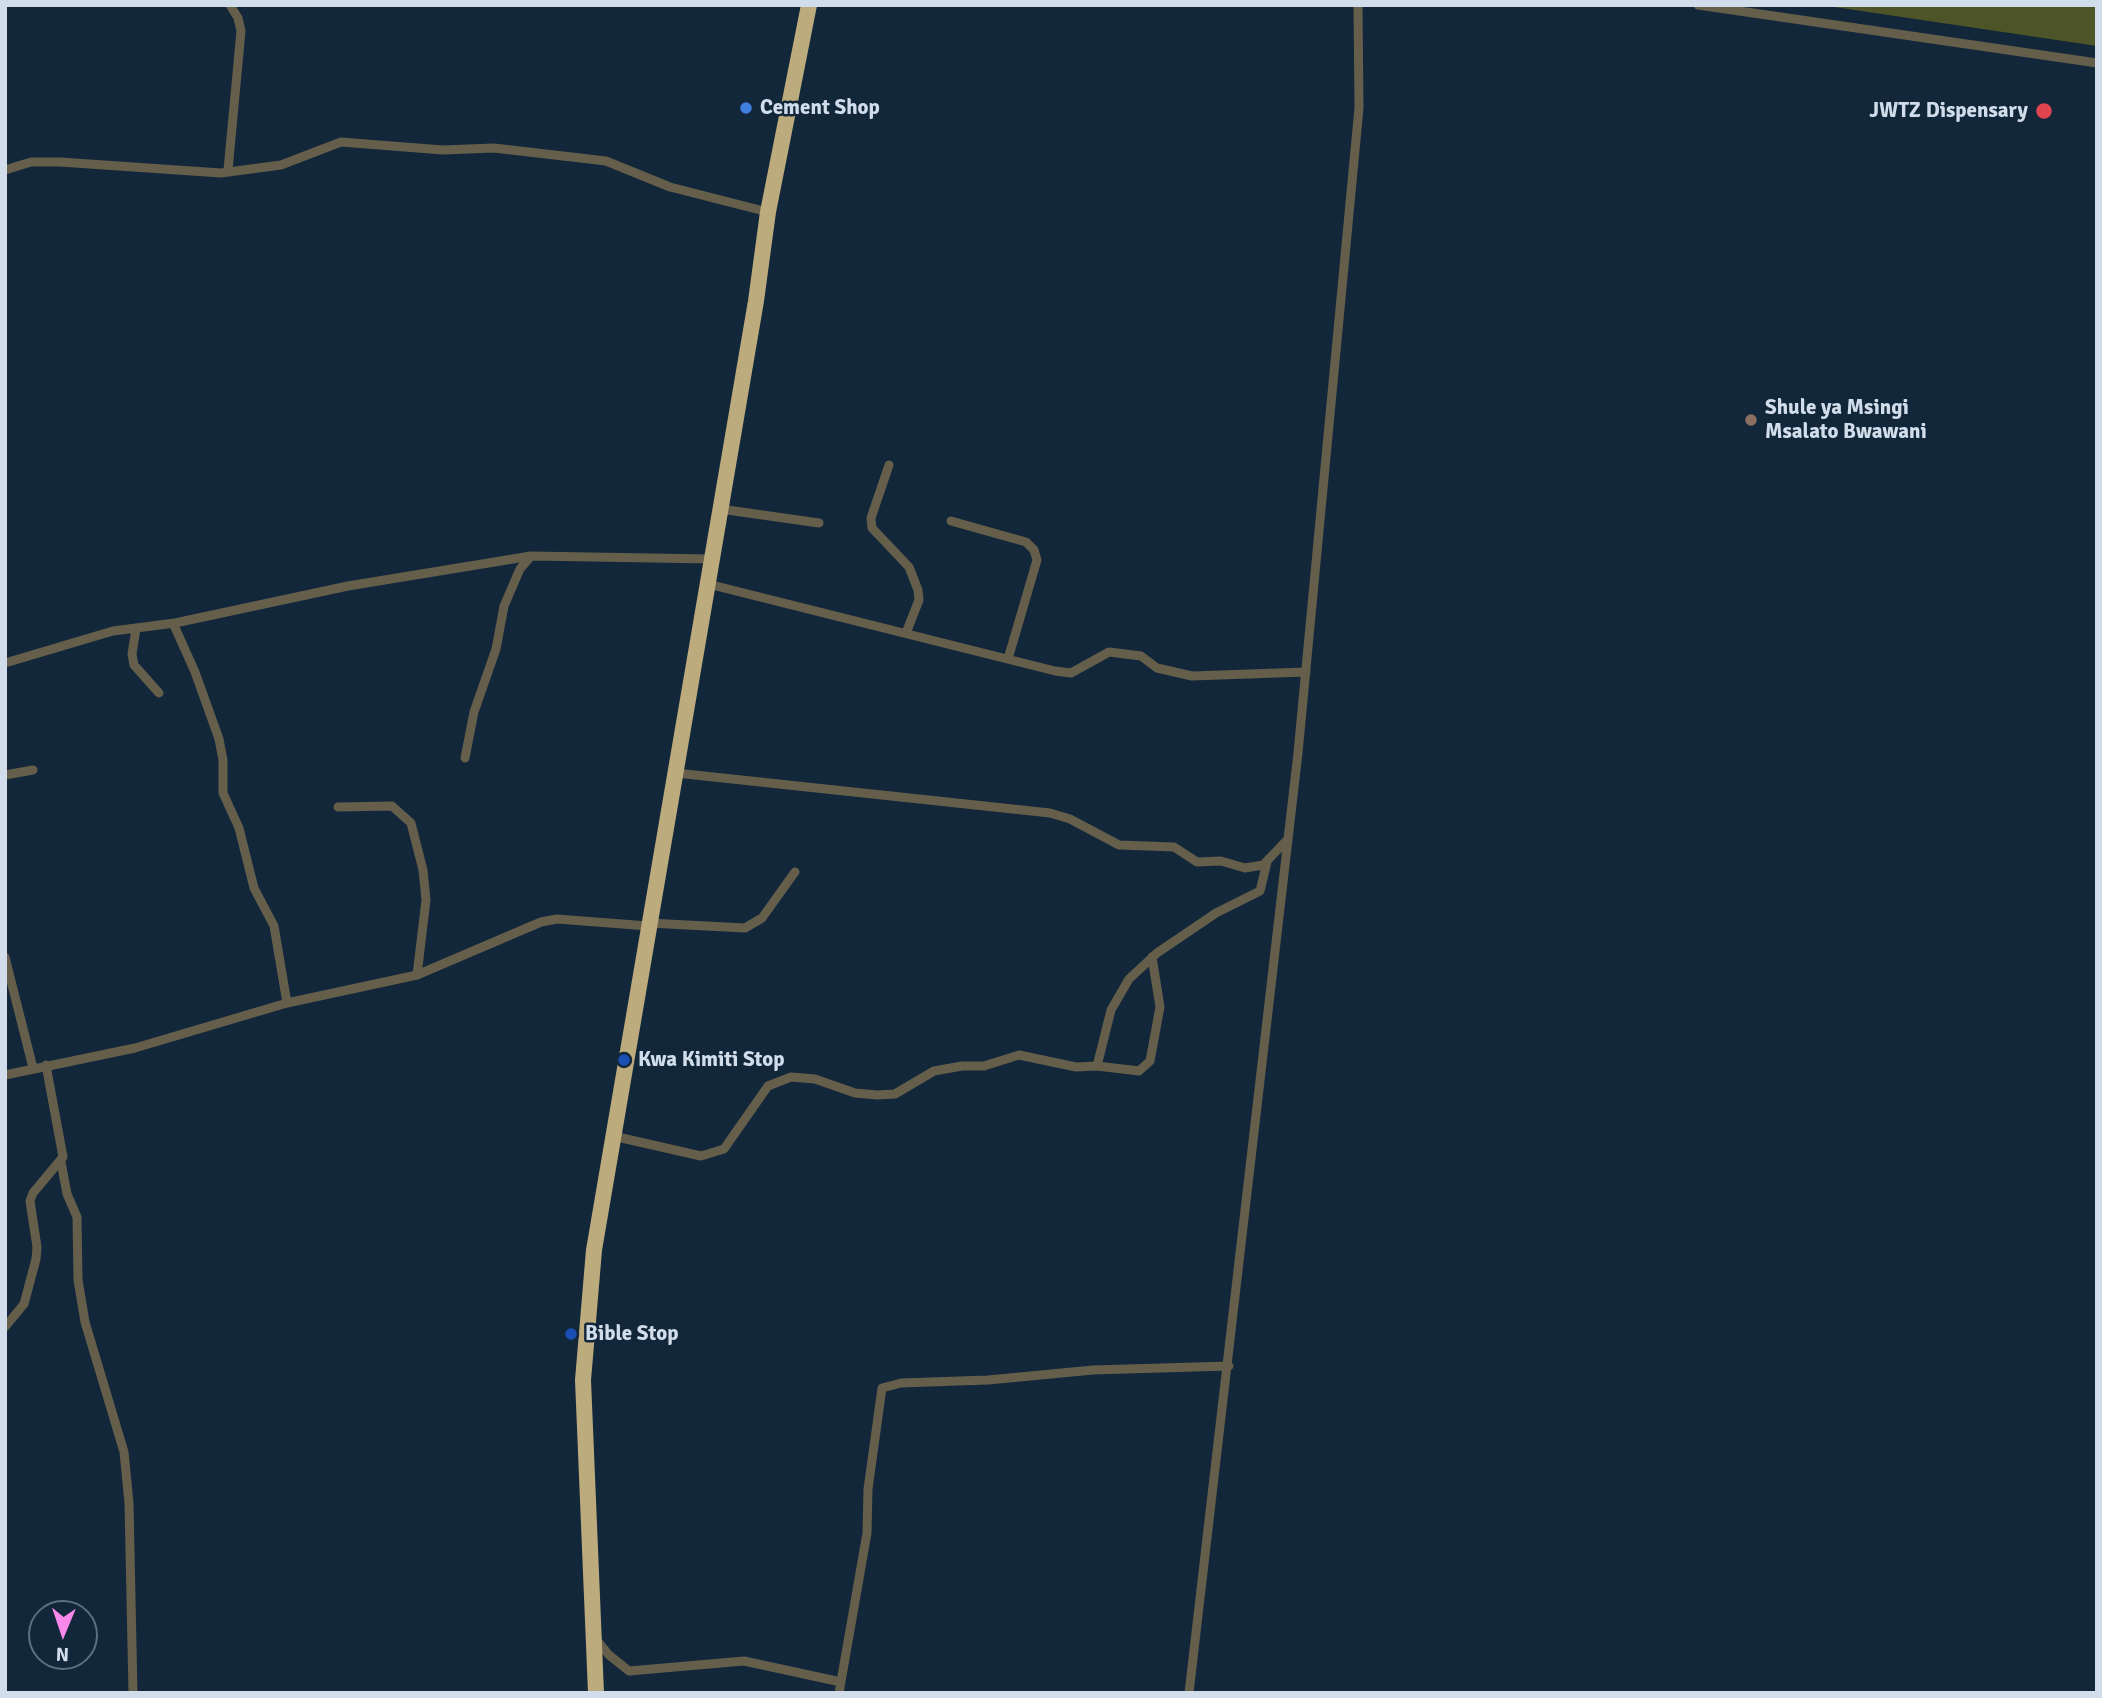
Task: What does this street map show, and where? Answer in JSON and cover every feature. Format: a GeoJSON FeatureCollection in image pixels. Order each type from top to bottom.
{"type":"FeatureCollection","features":[{"type":"Feature","properties":{"kind":"highway"},"geometry":{"type":"LineString","coordinates":[[596,1693],[591,1634],[583,1380],[594,1250],[708,584],[768,212],[808,5]]}},
{"type":"Feature","properties":{"kind":"street"},"geometry":{"type":"LineString","coordinates":[[228,170],[241,31],[238,18],[230,5]]}},
{"type":"Feature","properties":{"kind":"street"},"geometry":{"type":"LineString","coordinates":[[1189,1693],[1306,672],[1359,108],[1358,5]]}},
{"type":"Feature","properties":{"kind":"street"},"geometry":{"type":"LineString","coordinates":[[1698,5],[2097,63]]}},
{"type":"Feature","properties":{"kind":"street"},"geometry":{"type":"LineString","coordinates":[[5,170],[31,163],[60,162],[197,173],[281,165],[341,142],[443,150],[494,148],[607,161],[670,187],[768,212]]}},
{"type":"Feature","properties":{"kind":"street"},"geometry":{"type":"LineString","coordinates":[[889,465],[871,518],[872,528],[909,567],[918,590],[919,600],[906,633]]}},
{"type":"Feature","properties":{"kind":"street"},"geometry":{"type":"LineString","coordinates":[[720,509],[819,523]]}},
{"type":"Feature","properties":{"kind":"street"},"geometry":{"type":"LineString","coordinates":[[951,521],[1026,542],[1034,550],[1037,560],[1008,659]]}},
{"type":"Feature","properties":{"kind":"street"},"geometry":{"type":"LineString","coordinates":[[465,758],[474,712],[496,649],[504,606],[520,569],[531,556]]}},
{"type":"Feature","properties":{"kind":"street"},"geometry":{"type":"LineString","coordinates":[[5,663],[100,635],[173,623],[348,586],[531,556],[712,559]]}},
{"type":"Feature","properties":{"kind":"street"},"geometry":{"type":"LineString","coordinates":[[708,584],[1071,673],[1109,652],[1141,656],[1157,668],[1192,676],[1306,672]]}},
{"type":"Feature","properties":{"kind":"street"},"geometry":{"type":"LineString","coordinates":[[173,623],[195,672],[219,739],[223,760],[223,793],[239,828],[254,888],[279,943],[287,1003]]}},
{"type":"Feature","properties":{"kind":"street"},"geometry":{"type":"LineString","coordinates":[[136,629],[132,654],[134,665],[159,693]]}},
{"type":"Feature","properties":{"kind":"street"},"geometry":{"type":"LineString","coordinates":[[5,775],[33,769]]}},
{"type":"Feature","properties":{"kind":"street"},"geometry":{"type":"LineString","coordinates":[[676,773],[1017,808],[1070,818],[1119,845],[1174,847],[1197,862],[1221,861],[1253,868],[1267,862],[1289,837]]}},
{"type":"Feature","properties":{"kind":"street"},"geometry":{"type":"LineString","coordinates":[[338,807],[392,806],[411,823],[423,870],[426,900],[417,975]]}},
{"type":"Feature","properties":{"kind":"street"},"geometry":{"type":"LineString","coordinates":[[1097,1066],[1117,996],[1129,979],[1152,957],[1227,906],[1260,891],[1267,862]]}},
{"type":"Feature","properties":{"kind":"street"},"geometry":{"type":"LineString","coordinates":[[5,1075],[135,1048],[287,1003],[417,975],[541,922],[557,919],[745,928],[762,918],[795,872]]}},
{"type":"Feature","properties":{"kind":"street"},"geometry":{"type":"LineString","coordinates":[[5,957],[33,1068]]}},
{"type":"Feature","properties":{"kind":"street"},"geometry":{"type":"LineString","coordinates":[[613,1136],[701,1156],[724,1149],[758,1096],[779,1080],[815,1079],[855,1093],[895,1094],[934,1071],[950,1067],[984,1066],[1005,1057],[1019,1055],[1076,1067],[1139,1070],[1150,1061],[1160,1007],[1152,957]]}},
{"type":"Feature","properties":{"kind":"street"},"geometry":{"type":"LineString","coordinates":[[46,1065],[63,1143],[61,1162],[67,1194],[77,1217],[78,1280],[85,1322],[124,1452],[129,1503],[133,1693]]}},
{"type":"Feature","properties":{"kind":"street"},"geometry":{"type":"LineString","coordinates":[[5,1327],[24,1304],[36,1259],[37,1247],[30,1201],[33,1193],[61,1162]]}},
{"type":"Feature","properties":{"kind":"street"},"geometry":{"type":"LineString","coordinates":[[591,1634],[609,1655],[629,1671],[744,1661],[840,1688],[867,1534],[868,1489],[882,1388],[901,1383],[988,1380],[1093,1370],[1228,1366]]}},
{"type":"Feature","properties":{"kind":"green space"},"geometry":{"type":"Polygon","coordinates":[[[1821,5],[2097,5],[2097,46],[1821,5]]]}},
{"type":"Feature","properties":{"kind":"place","name":"Cement Shop"},"geometry":{"type":"Point","coordinates":[746,108]}},
{"type":"Feature","properties":{"kind":"place","name":"JWTZ Dispensary"},"geometry":{"type":"Point","coordinates":[2044,111]}},
{"type":"Feature","properties":{"kind":"place","name":"Shule ya Msingi Msalato Bwawani"},"geometry":{"type":"Point","coordinates":[1751,420]}},
{"type":"Feature","properties":{"kind":"place","name":"Kwa Kimiti Stop"},"geometry":{"type":"Point","coordinates":[624,1060]}},
{"type":"Feature","properties":{"kind":"place","name":"Bible Stop"},"geometry":{"type":"Point","coordinates":[571,1334]}}]}
